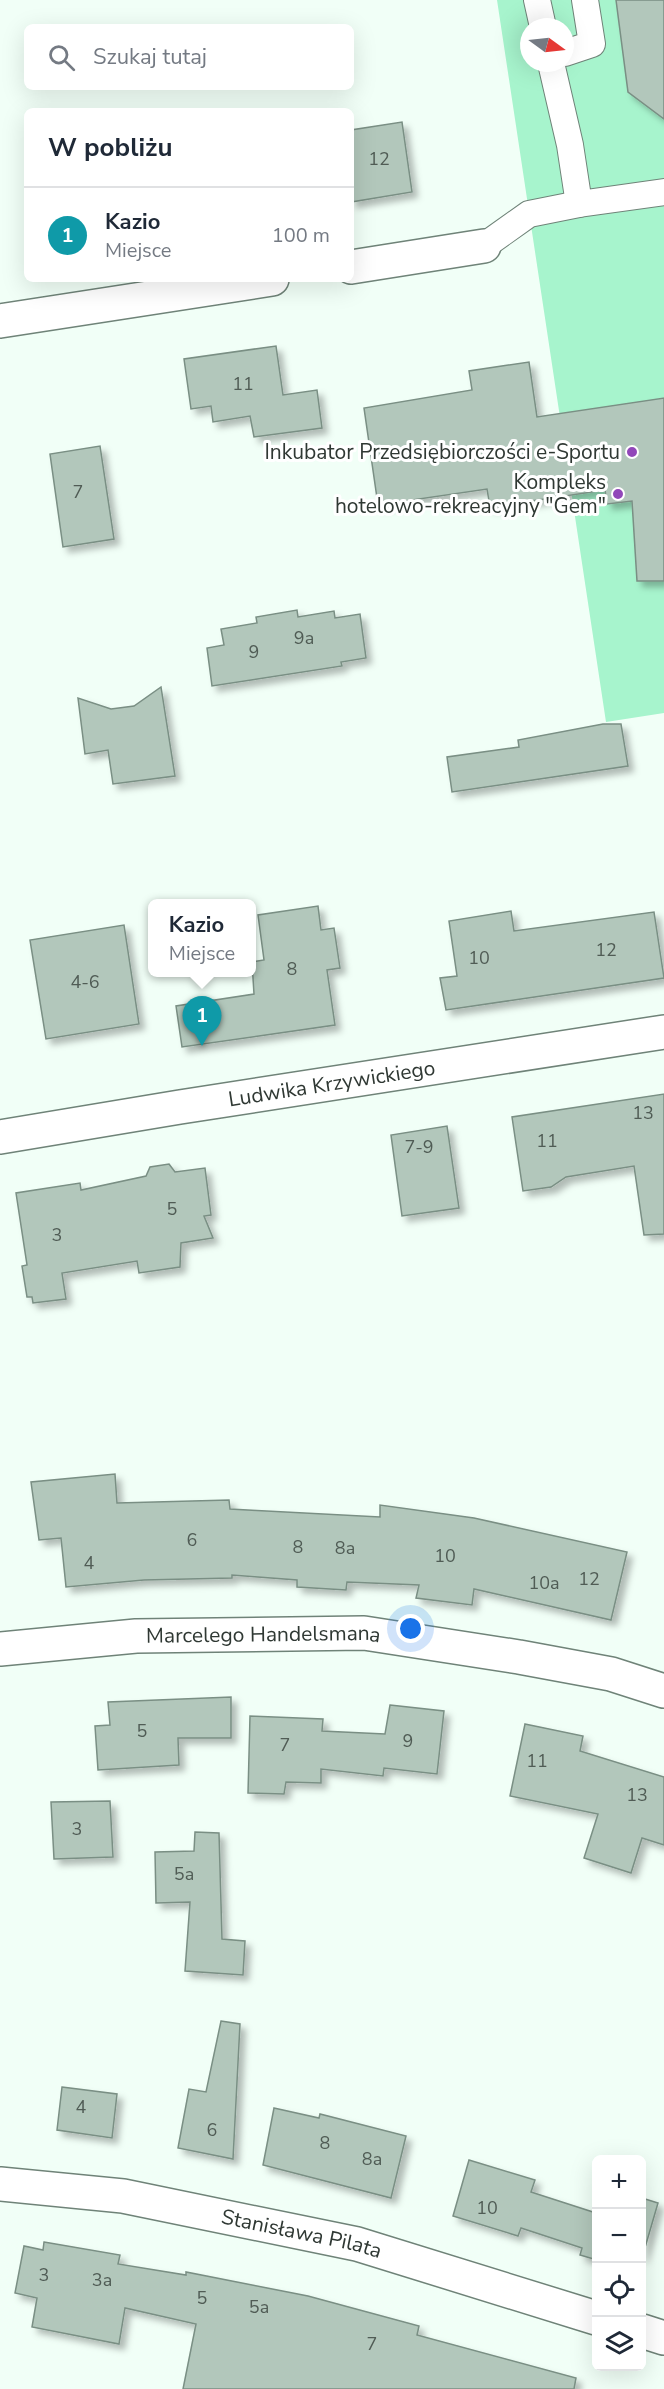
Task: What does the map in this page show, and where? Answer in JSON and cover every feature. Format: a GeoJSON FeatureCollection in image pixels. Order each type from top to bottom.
{"type":"FeatureCollection","features":[{"type":"Feature","properties":{"kind":"street"},"geometry":{"type":"LineString","coordinates":[[354,267],[484,246]]}},
{"type":"Feature","properties":{"kind":"street"},"geometry":{"type":"LineString","coordinates":[[0,321],[253,282]]}},
{"type":"Feature","properties":{"kind":"street","name":"Ludwika Krzywickiego"},"geometry":{"type":"LineString","coordinates":[[0,1137],[664,1032]]}},
{"type":"Feature","properties":{"kind":"street","name":"Marcelego Handelsmana"},"geometry":{"type":"LineString","coordinates":[[0,1649],[136,1636],[364,1633],[600,1672],[664,1691]]}},
{"type":"Feature","properties":{"kind":"street","name":"Stanisława Pilata"},"geometry":{"type":"LineString","coordinates":[[0,2184],[123,2196],[357,2244],[594,2317]]}},
{"type":"Feature","properties":{"kind":"street"},"geometry":{"type":"LineString","coordinates":[[646,2332],[664,2338]]}},
{"type":"Feature","properties":{"kind":"lane"},"geometry":{"type":"LineString","coordinates":[[537,0],[541,18]]}},
{"type":"Feature","properties":{"kind":"lane"},"geometry":{"type":"LineString","coordinates":[[574,50],[592,44],[585,0]]}},
{"type":"Feature","properties":{"kind":"lane"},"geometry":{"type":"LineString","coordinates":[[553,72],[570,145],[579,204]]}},
{"type":"Feature","properties":{"kind":"lane"},"geometry":{"type":"LineString","coordinates":[[484,246],[529,214],[579,204],[664,192]]}},
{"type":"Feature","properties":{"kind":"green space","name":"Kompleks hotelowo-rekreacyjny \"Gem\""},"geometry":{"type":"Polygon","coordinates":[[[497,0],[664,0],[664,713],[606,722],[497,0]]]}},
{"type":"Feature","properties":{"kind":"building"},"geometry":{"type":"Polygon","coordinates":[[[616,0],[664,0],[664,119],[628,92],[616,0]]]}},
{"type":"Feature","properties":{"kind":"building"},"geometry":{"type":"Polygon","coordinates":[[[402,122],[412,192],[354,202],[354,130],[402,122]]]}},
{"type":"Feature","properties":{"kind":"building"},"geometry":{"type":"Polygon","coordinates":[[[276,346],[283,395],[317,390],[322,428],[254,437],[250,416],[213,422],[211,406],[191,409],[184,359],[276,346]]]}},
{"type":"Feature","properties":{"kind":"building"},"geometry":{"type":"Polygon","coordinates":[[[529,362],[537,417],[664,398],[664,581],[637,581],[632,501],[607,504],[605,490],[490,507],[487,489],[378,505],[364,408],[472,390],[469,371],[529,362]]]}},
{"type":"Feature","properties":{"kind":"building"},"geometry":{"type":"Polygon","coordinates":[[[100,446],[114,539],[63,547],[50,454],[100,446]]]}},
{"type":"Feature","properties":{"kind":"building"},"geometry":{"type":"Polygon","coordinates":[[[297,610],[298,617],[334,611],[335,618],[360,614],[366,658],[341,662],[342,666],[212,686],[207,648],[224,645],[221,629],[257,623],[256,617],[297,610]]]}},
{"type":"Feature","properties":{"kind":"building"},"geometry":{"type":"Polygon","coordinates":[[[161,687],[175,776],[113,784],[108,750],[85,754],[78,698],[111,709],[134,706],[161,687]]]}},
{"type":"Feature","properties":{"kind":"building"},"geometry":{"type":"Polygon","coordinates":[[[603,724],[621,724],[628,766],[452,792],[447,757],[519,747],[518,740],[603,724]]]}},
{"type":"Feature","properties":{"kind":"building"},"geometry":{"type":"Polygon","coordinates":[[[318,906],[321,930],[334,928],[340,968],[327,970],[335,1025],[182,1047],[176,1006],[254,994],[253,977],[256,977],[256,961],[264,960],[258,915],[318,906]]]}},
{"type":"Feature","properties":{"kind":"building"},"geometry":{"type":"Polygon","coordinates":[[[511,911],[514,931],[654,912],[664,978],[446,1010],[440,978],[457,976],[449,921],[511,911]]]}},
{"type":"Feature","properties":{"kind":"building"},"geometry":{"type":"Polygon","coordinates":[[[124,925],[139,1024],[46,1039],[30,940],[124,925]]]}},
{"type":"Feature","properties":{"kind":"building"},"geometry":{"type":"Polygon","coordinates":[[[664,1094],[664,1234],[644,1235],[634,1166],[566,1177],[551,1187],[523,1191],[512,1117],[664,1094]]]}},
{"type":"Feature","properties":{"kind":"building"},"geometry":{"type":"Polygon","coordinates":[[[447,1126],[459,1208],[402,1216],[391,1135],[447,1126]]]}},
{"type":"Feature","properties":{"kind":"building"},"geometry":{"type":"Polygon","coordinates":[[[169,1164],[175,1172],[205,1168],[211,1215],[204,1216],[213,1238],[181,1243],[180,1267],[139,1273],[137,1261],[62,1273],[66,1299],[33,1303],[32,1297],[27,1297],[22,1266],[27,1265],[16,1193],[80,1183],[81,1190],[146,1176],[150,1167],[169,1164]]]}},
{"type":"Feature","properties":{"kind":"building"},"geometry":{"type":"Polygon","coordinates":[[[115,1474],[117,1503],[229,1500],[230,1509],[380,1517],[380,1505],[474,1518],[627,1552],[611,1620],[474,1589],[472,1605],[416,1598],[419,1585],[347,1582],[346,1590],[297,1587],[297,1580],[232,1575],[232,1578],[144,1580],[66,1587],[61,1538],[39,1540],[31,1482],[115,1474]]]}},
{"type":"Feature","properties":{"kind":"building"},"geometry":{"type":"Polygon","coordinates":[[[231,1697],[231,1738],[178,1738],[179,1765],[98,1770],[95,1726],[110,1725],[108,1702],[231,1697]]]}},
{"type":"Feature","properties":{"kind":"building"},"geometry":{"type":"Polygon","coordinates":[[[390,1705],[444,1711],[437,1774],[384,1768],[383,1776],[321,1769],[321,1783],[286,1782],[284,1794],[248,1793],[250,1716],[323,1719],[322,1731],[385,1734],[390,1705]]]}},
{"type":"Feature","properties":{"kind":"building"},"geometry":{"type":"Polygon","coordinates":[[[525,1724],[583,1736],[580,1751],[664,1777],[664,1845],[642,1838],[631,1873],[584,1858],[598,1814],[510,1796],[525,1724]]]}},
{"type":"Feature","properties":{"kind":"building"},"geometry":{"type":"Polygon","coordinates":[[[110,1801],[113,1857],[54,1859],[51,1802],[110,1801]]]}},
{"type":"Feature","properties":{"kind":"building"},"geometry":{"type":"Polygon","coordinates":[[[195,1832],[219,1833],[222,1939],[245,1941],[243,1975],[185,1971],[190,1902],[156,1903],[155,1852],[194,1851],[195,1832]]]}},
{"type":"Feature","properties":{"kind":"building"},"geometry":{"type":"Polygon","coordinates":[[[221,2021],[240,2024],[233,2159],[178,2148],[189,2089],[206,2092],[221,2021]]]}},
{"type":"Feature","properties":{"kind":"building"},"geometry":{"type":"Polygon","coordinates":[[[62,2087],[117,2094],[112,2138],[57,2130],[62,2087]]]}},
{"type":"Feature","properties":{"kind":"building"},"geometry":{"type":"Polygon","coordinates":[[[274,2108],[319,2118],[320,2114],[406,2136],[391,2198],[263,2165],[274,2108]]]}},
{"type":"Feature","properties":{"kind":"building"},"geometry":{"type":"Polygon","coordinates":[[[469,2160],[535,2180],[531,2192],[592,2212],[592,2259],[580,2255],[582,2248],[521,2228],[518,2236],[453,2216],[469,2160]]]}},
{"type":"Feature","properties":{"kind":"building"},"geometry":{"type":"Polygon","coordinates":[[[646,2199],[658,2203],[646,2244],[646,2199]]]}},
{"type":"Feature","properties":{"kind":"building"},"geometry":{"type":"Polygon","coordinates":[[[44,2242],[120,2255],[118,2264],[186,2275],[186,2272],[308,2296],[419,2326],[417,2335],[576,2378],[574,2389],[183,2389],[196,2324],[125,2308],[119,2344],[32,2327],[37,2298],[15,2293],[24,2246],[43,2250],[44,2242]]]}},
{"type":"Feature","properties":{"kind":"place","name":"Inkubator Przedsiębiorczości e-Sportu"},"geometry":{"type":"Point","coordinates":[632,452]}},
{"type":"Feature","properties":{"kind":"place","name":"Kompleks hotelowo-rekreacyjny \"Gem\""},"geometry":{"type":"Point","coordinates":[618,494]}},
{"type":"Feature","properties":{"kind":"place","name":"Kazio"},"geometry":{"type":"Point","coordinates":[202,1046]}}]}
